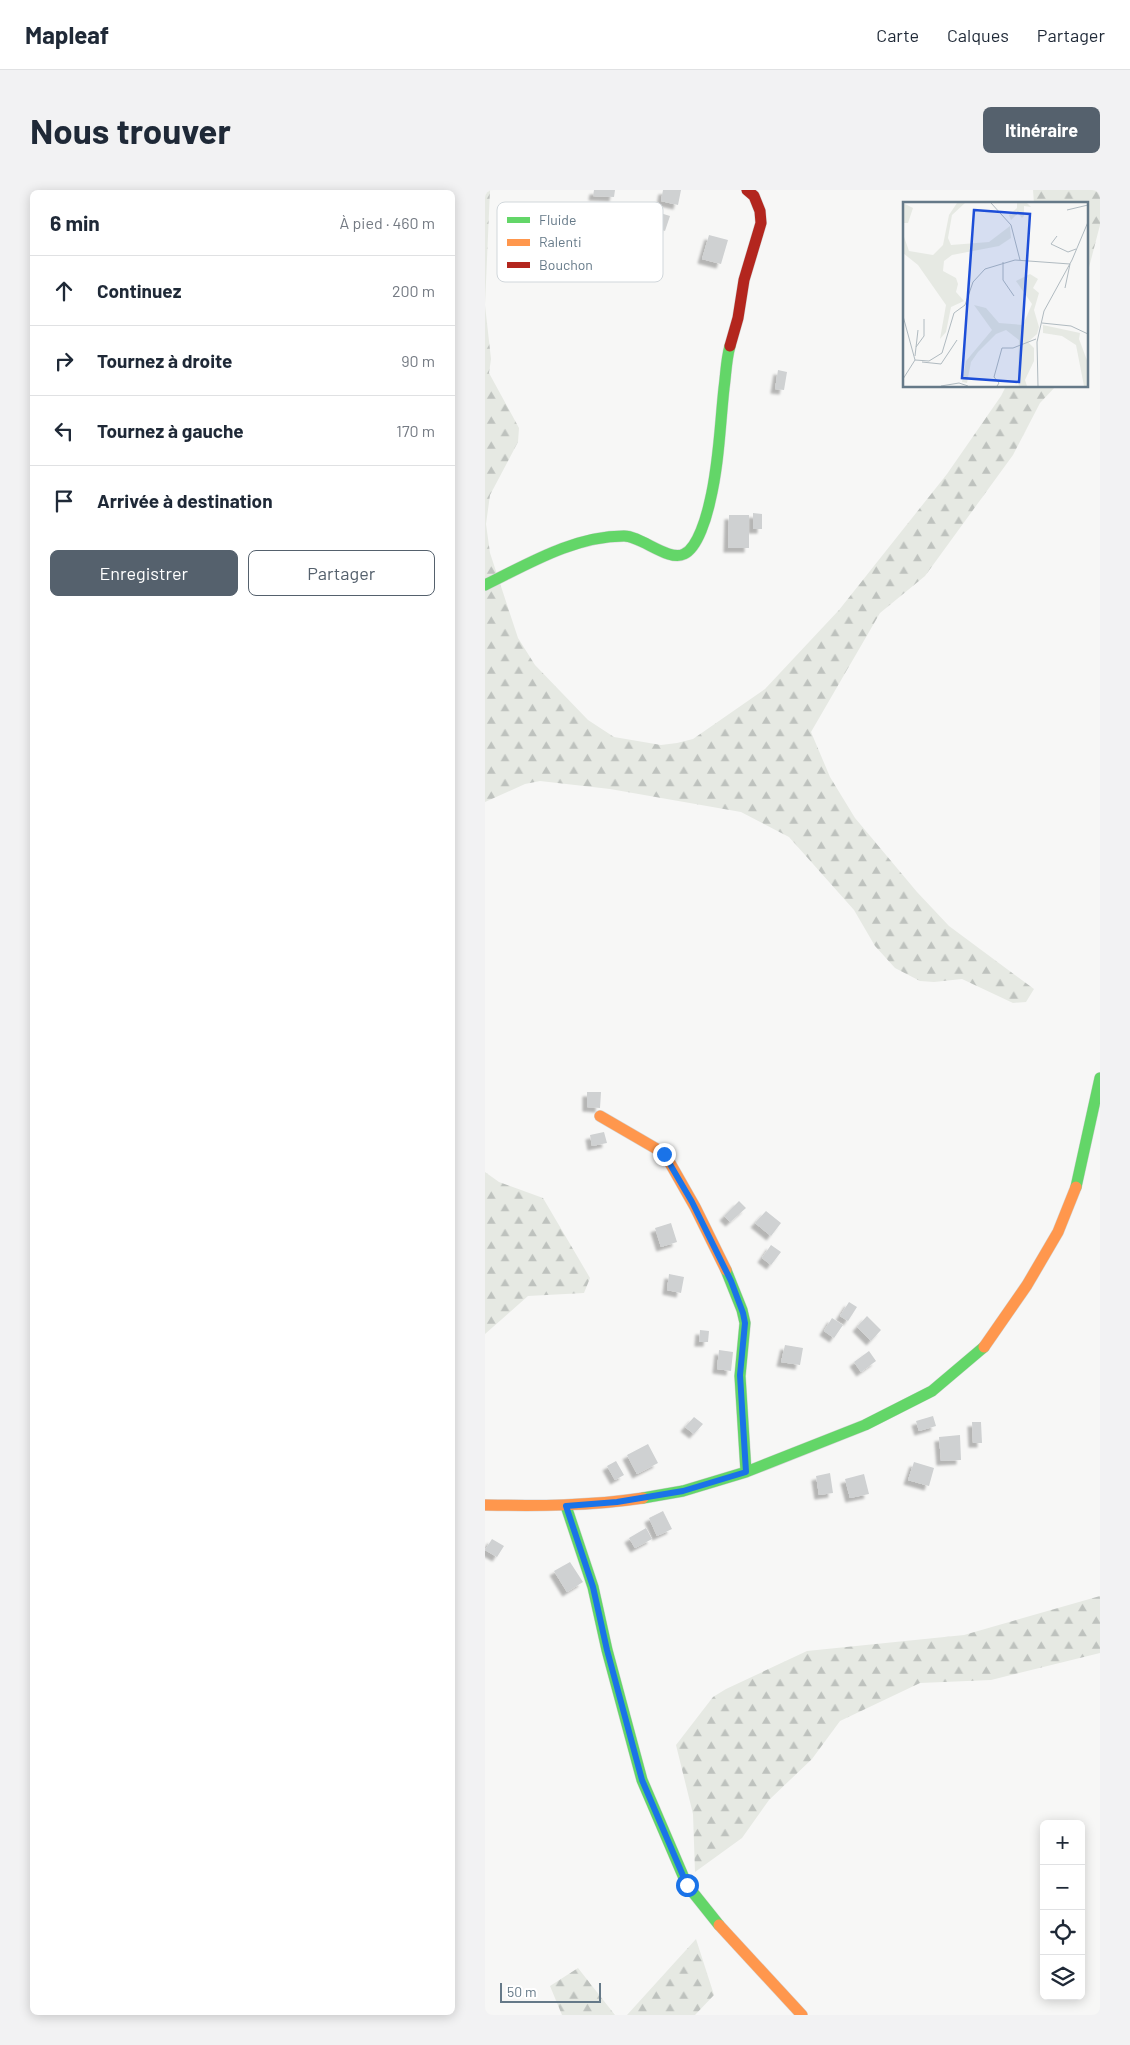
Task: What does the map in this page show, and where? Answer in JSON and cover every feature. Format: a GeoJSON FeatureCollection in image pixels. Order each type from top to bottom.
{"type":"FeatureCollection","features":[{"type":"Feature","properties":{"kind":"street"},"geometry":{"type":"LineString","coordinates":[[485,585],[572,544],[626,536],[678,556],[685,554],[694,545],[710,501],[728,353],[761,223],[760,211],[754,196],[747,190]]}},
{"type":"Feature","properties":{"kind":"street"},"geometry":{"type":"LineString","coordinates":[[485,1505],[566,1506],[617,1502],[683,1491],[746,1472],[865,1425],[932,1391],[984,1347],[1027,1285],[1058,1232],[1078,1182],[1100,1078]]}},
{"type":"Feature","properties":{"kind":"street"},"geometry":{"type":"LineString","coordinates":[[600,1116],[613,1127],[655,1147],[664,1154],[692,1202],[731,1281],[745,1323],[740,1375],[746,1472]]}},
{"type":"Feature","properties":{"kind":"street"},"geometry":{"type":"LineString","coordinates":[[566,1506],[593,1587],[607,1650],[642,1780],[687,1885],[716,1922],[802,2015]]}},
{"type":"Feature","properties":{"kind":"green space"},"geometry":{"type":"Polygon","coordinates":[[[485,190],[490,190],[485,305],[485,190]]]}},
{"type":"Feature","properties":{"kind":"green space"},"geometry":{"type":"Polygon","coordinates":[[[1033,190],[1100,190],[1100,225],[1087,275],[1087,202],[1034,202],[1033,190]]]}},
{"type":"Feature","properties":{"kind":"green space"},"geometry":{"type":"Polygon","coordinates":[[[485,305],[491,359],[489,373],[519,428],[518,442],[490,495],[486,524],[490,553],[518,638],[535,665],[588,720],[614,737],[661,745],[693,739],[765,689],[839,610],[947,474],[1005,388],[1054,388],[1040,403],[1013,455],[925,576],[880,613],[811,732],[830,777],[855,818],[917,892],[949,926],[1034,989],[1026,1002],[1013,1003],[962,979],[934,982],[920,981],[895,968],[875,946],[854,910],[789,837],[741,812],[610,789],[540,781],[525,784],[485,802],[485,305]]]}},
{"type":"Feature","properties":{"kind":"green space"},"geometry":{"type":"Polygon","coordinates":[[[485,1172],[499,1182],[543,1198],[590,1278],[584,1293],[528,1296],[485,1334],[485,1172]]]}},
{"type":"Feature","properties":{"kind":"green space"},"geometry":{"type":"Polygon","coordinates":[[[1100,1596],[1100,1653],[991,1680],[920,1683],[840,1721],[812,1759],[769,1800],[742,1838],[695,1872],[693,1814],[676,1745],[713,1697],[807,1651],[964,1635],[1100,1596]]]}},
{"type":"Feature","properties":{"kind":"green space"},"geometry":{"type":"Polygon","coordinates":[[[696,1939],[714,1995],[695,2015],[627,2015],[696,1939]]]}},
{"type":"Feature","properties":{"kind":"green space"},"geometry":{"type":"Polygon","coordinates":[[[578,1968],[615,2015],[562,2015],[550,1986],[578,1968]]]}},
{"type":"Feature","properties":{"kind":"building"},"geometry":{"type":"Polygon","coordinates":[[[594,190],[615,190],[614,197],[593,196],[594,190]]]}},
{"type":"Feature","properties":{"kind":"building"},"geometry":{"type":"Polygon","coordinates":[[[663,190],[681,190],[678,205],[661,201],[663,190]]]}},
{"type":"Feature","properties":{"kind":"building"},"geometry":{"type":"Polygon","coordinates":[[[663,214],[670,216],[665,231],[663,230],[663,214]]]}},
{"type":"Feature","properties":{"kind":"building"},"geometry":{"type":"Polygon","coordinates":[[[709,235],[728,240],[721,264],[702,259],[709,235]]]}},
{"type":"Feature","properties":{"kind":"building"},"geometry":{"type":"Polygon","coordinates":[[[778,370],[787,372],[784,390],[775,389],[778,370]]]}},
{"type":"Feature","properties":{"kind":"building"},"geometry":{"type":"Polygon","coordinates":[[[753,513],[762,514],[762,529],[753,529],[753,513]]]}},
{"type":"Feature","properties":{"kind":"building"},"geometry":{"type":"Polygon","coordinates":[[[729,515],[749,515],[749,548],[728,548],[729,515]]]}},
{"type":"Feature","properties":{"kind":"building"},"geometry":{"type":"Polygon","coordinates":[[[587,1092],[601,1092],[600,1108],[587,1107],[587,1092]]]}},
{"type":"Feature","properties":{"kind":"building"},"geometry":{"type":"Polygon","coordinates":[[[604,1132],[607,1143],[592,1146],[590,1135],[604,1132]]]}},
{"type":"Feature","properties":{"kind":"building"},"geometry":{"type":"Polygon","coordinates":[[[739,1201],[746,1208],[730,1222],[724,1216],[739,1201]]]}},
{"type":"Feature","properties":{"kind":"building"},"geometry":{"type":"Polygon","coordinates":[[[766,1211],[781,1223],[771,1236],[755,1223],[766,1211]]]}},
{"type":"Feature","properties":{"kind":"building"},"geometry":{"type":"Polygon","coordinates":[[[671,1223],[677,1242],[661,1247],[655,1228],[671,1223]]]}},
{"type":"Feature","properties":{"kind":"building"},"geometry":{"type":"Polygon","coordinates":[[[771,1245],[781,1252],[771,1265],[762,1258],[771,1245]]]}},
{"type":"Feature","properties":{"kind":"building"},"geometry":{"type":"Polygon","coordinates":[[[669,1274],[684,1277],[681,1293],[667,1290],[669,1274]]]}},
{"type":"Feature","properties":{"kind":"building"},"geometry":{"type":"Polygon","coordinates":[[[849,1302],[857,1307],[848,1321],[840,1316],[849,1302]]]}},
{"type":"Feature","properties":{"kind":"building"},"geometry":{"type":"Polygon","coordinates":[[[867,1316],[881,1330],[871,1341],[857,1327],[867,1316]]]}},
{"type":"Feature","properties":{"kind":"building"},"geometry":{"type":"Polygon","coordinates":[[[832,1318],[843,1325],[834,1338],[824,1331],[832,1318]]]}},
{"type":"Feature","properties":{"kind":"building"},"geometry":{"type":"Polygon","coordinates":[[[700,1330],[709,1331],[708,1342],[699,1342],[700,1330]]]}},
{"type":"Feature","properties":{"kind":"building"},"geometry":{"type":"Polygon","coordinates":[[[785,1345],[803,1348],[800,1365],[781,1362],[785,1345]]]}},
{"type":"Feature","properties":{"kind":"building"},"geometry":{"type":"Polygon","coordinates":[[[719,1350],[733,1352],[731,1371],[717,1369],[719,1350]]]}},
{"type":"Feature","properties":{"kind":"building"},"geometry":{"type":"Polygon","coordinates":[[[869,1351],[876,1361],[861,1372],[854,1362],[869,1351]]]}},
{"type":"Feature","properties":{"kind":"building"},"geometry":{"type":"Polygon","coordinates":[[[933,1416],[936,1426],[919,1431],[916,1421],[933,1416]]]}},
{"type":"Feature","properties":{"kind":"building"},"geometry":{"type":"Polygon","coordinates":[[[694,1417],[703,1424],[694,1434],[685,1427],[694,1417]]]}},
{"type":"Feature","properties":{"kind":"building"},"geometry":{"type":"Polygon","coordinates":[[[972,1422],[981,1422],[982,1443],[973,1443],[972,1422]]]}},
{"type":"Feature","properties":{"kind":"building"},"geometry":{"type":"Polygon","coordinates":[[[960,1435],[961,1460],[941,1461],[939,1437],[960,1435]]]}},
{"type":"Feature","properties":{"kind":"building"},"geometry":{"type":"Polygon","coordinates":[[[648,1444],[658,1463],[637,1474],[627,1455],[648,1444]]]}},
{"type":"Feature","properties":{"kind":"building"},"geometry":{"type":"Polygon","coordinates":[[[616,1461],[624,1475],[615,1480],[607,1466],[616,1461]]]}},
{"type":"Feature","properties":{"kind":"building"},"geometry":{"type":"Polygon","coordinates":[[[914,1462],[934,1468],[929,1486],[908,1480],[914,1462]]]}},
{"type":"Feature","properties":{"kind":"building"},"geometry":{"type":"Polygon","coordinates":[[[830,1473],[833,1493],[819,1495],[816,1476],[830,1473]]]}},
{"type":"Feature","properties":{"kind":"building"},"geometry":{"type":"Polygon","coordinates":[[[864,1474],[869,1494],[850,1498],[845,1479],[864,1474]]]}},
{"type":"Feature","properties":{"kind":"building"},"geometry":{"type":"Polygon","coordinates":[[[663,1511],[672,1529],[657,1536],[649,1518],[663,1511]]]}},
{"type":"Feature","properties":{"kind":"building"},"geometry":{"type":"Polygon","coordinates":[[[646,1528],[652,1539],[635,1548],[629,1538],[646,1528]]]}},
{"type":"Feature","properties":{"kind":"building"},"geometry":{"type":"Polygon","coordinates":[[[492,1539],[504,1546],[497,1557],[485,1550],[492,1539]]]}},
{"type":"Feature","properties":{"kind":"building"},"geometry":{"type":"Polygon","coordinates":[[[570,1562],[583,1582],[567,1592],[554,1571],[570,1562]]]}},
{"type":"Feature","properties":{"kind":"traffic: fast"},"geometry":{"type":"LineString","coordinates":[[485,585],[535,560],[569,546],[605,537],[631,537],[671,555],[678,556],[689,551],[698,538],[707,514],[713,487],[730,346]]}},
{"type":"Feature","properties":{"kind":"traffic: fast"},"geometry":{"type":"LineString","coordinates":[[1076,1187],[1100,1078]]}},
{"type":"Feature","properties":{"kind":"traffic: fast"},"geometry":{"type":"LineString","coordinates":[[726,1270],[742,1310],[745,1323],[740,1376],[746,1472]]}},
{"type":"Feature","properties":{"kind":"traffic: fast"},"geometry":{"type":"LineString","coordinates":[[643,1498],[683,1491],[746,1472],[865,1425],[932,1391],[984,1347]]}},
{"type":"Feature","properties":{"kind":"traffic: fast"},"geometry":{"type":"LineString","coordinates":[[566,1506],[593,1587],[607,1650],[642,1780],[687,1885],[719,1925]]}},
{"type":"Feature","properties":{"kind":"traffic: slow"},"geometry":{"type":"LineString","coordinates":[[600,1116],[662,1152],[695,1207],[726,1270]]}},
{"type":"Feature","properties":{"kind":"traffic: slow"},"geometry":{"type":"LineString","coordinates":[[984,1347],[1027,1285],[1058,1232],[1076,1187]]}},
{"type":"Feature","properties":{"kind":"traffic: slow"},"geometry":{"type":"LineString","coordinates":[[485,1505],[564,1505],[643,1498]]}},
{"type":"Feature","properties":{"kind":"traffic: slow"},"geometry":{"type":"LineString","coordinates":[[719,1925],[802,2015]]}},
{"type":"Feature","properties":{"kind":"traffic: jam"},"geometry":{"type":"LineString","coordinates":[[730,346],[738,318],[744,280],[761,223],[760,211],[754,196],[747,190]]}},
{"type":"Feature","properties":{"kind":"route"},"geometry":{"type":"LineString","coordinates":[[664,1154],[692,1202],[731,1281],[743,1313],[745,1323],[740,1375],[746,1472],[683,1491],[617,1502],[566,1506],[593,1587],[607,1650],[642,1780],[666,1840],[687,1885]]}}]}
